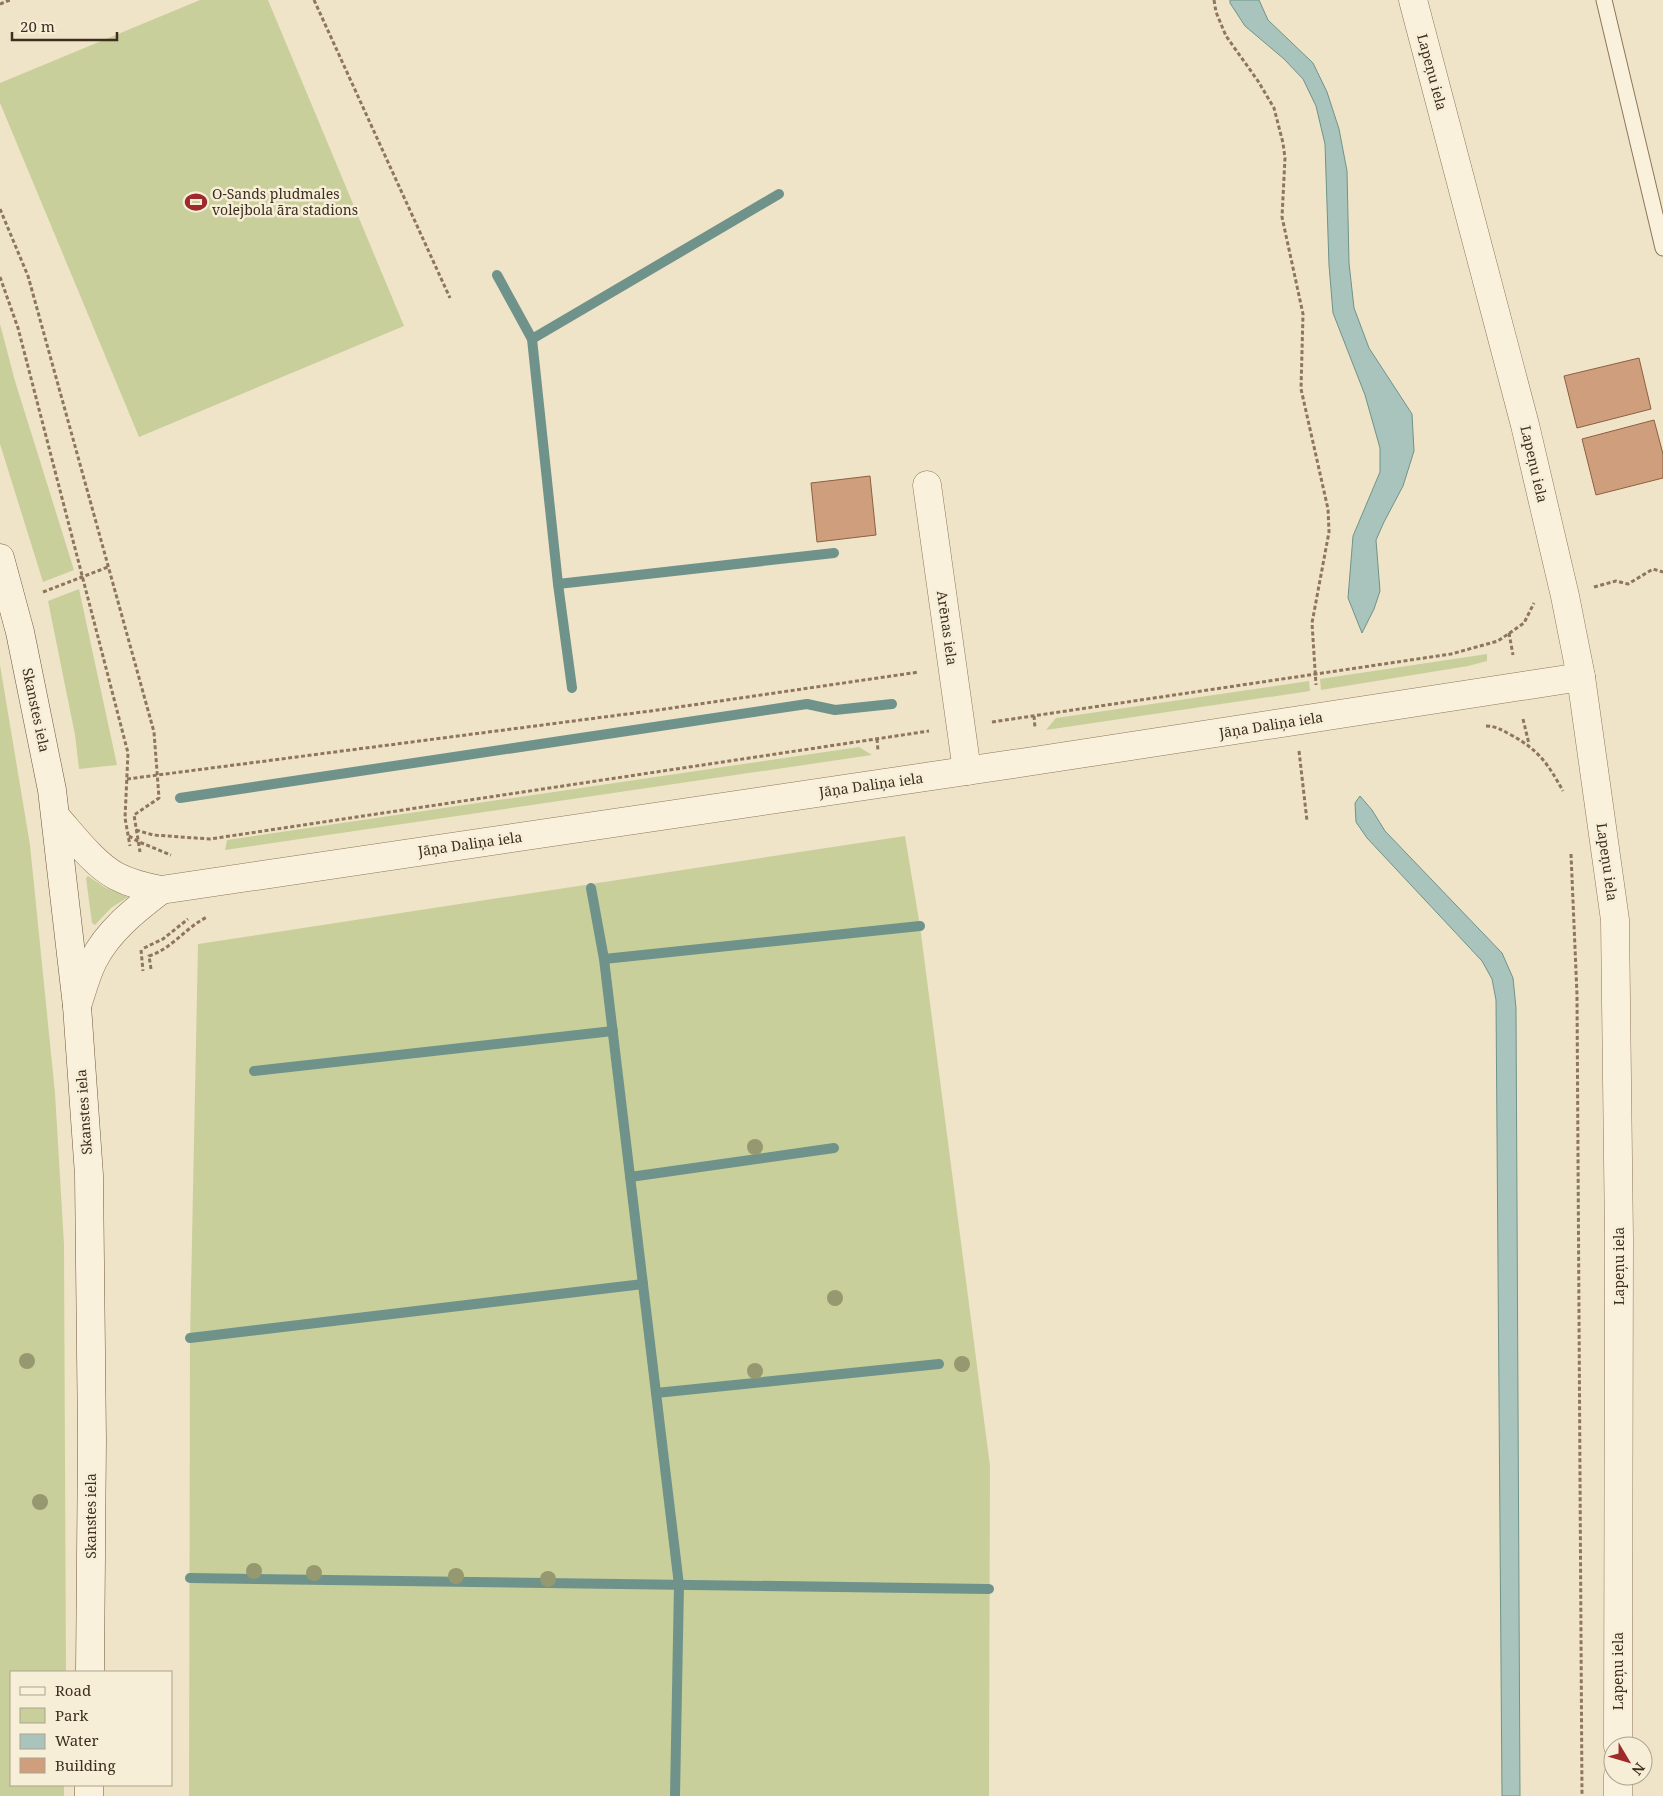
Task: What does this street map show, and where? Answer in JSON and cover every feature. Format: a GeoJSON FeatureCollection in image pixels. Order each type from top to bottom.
{"type":"FeatureCollection","features":[{"type":"Feature","properties":{"kind":"street","name":"Lapeņu iela"},"geometry":{"type":"LineString","coordinates":[[1413,0],[1525,425],[1566,596],[1581,677],[1615,920],[1619,1238],[1618,1736]]}},
{"type":"Feature","properties":{"kind":"street","name":"Arēnas iela"},"geometry":{"type":"LineString","coordinates":[[927,485],[967,771]]}},
{"type":"Feature","properties":{"kind":"street","name":"Skanstes iela"},"geometry":{"type":"LineString","coordinates":[[0,558],[20,632],[50,781],[56,817],[77,1006],[89,1175],[92,1440],[90,1671]]}},
{"type":"Feature","properties":{"kind":"street","name":"Jāņa Daliņa iela"},"geometry":{"type":"LineString","coordinates":[[56,817],[84,848],[115,876],[133,884],[160,890],[967,771],[1581,677]]}},
{"type":"Feature","properties":{"kind":"street"},"geometry":{"type":"LineString","coordinates":[[77,1006],[93,961],[105,942],[120,924],[160,890]]}},
{"type":"Feature","properties":{"kind":"lane"},"geometry":{"type":"LineString","coordinates":[[1604,0],[1663,248]]}},
{"type":"Feature","properties":{"kind":"path"},"geometry":{"type":"LineString","coordinates":[[0,4],[10,0]]}},
{"type":"Feature","properties":{"kind":"path"},"geometry":{"type":"LineString","coordinates":[[314,0],[450,298]]}},
{"type":"Feature","properties":{"kind":"path"},"geometry":{"type":"LineString","coordinates":[[1214,0],[1216,12],[1226,36],[1258,81],[1274,108],[1283,143],[1285,158],[1282,218],[1302,314],[1301,389],[1328,509],[1329,532],[1312,623],[1316,694]]}},
{"type":"Feature","properties":{"kind":"path"},"geometry":{"type":"LineString","coordinates":[[0,209],[28,276],[154,732],[159,798],[134,816],[141,858]]}},
{"type":"Feature","properties":{"kind":"path"},"geometry":{"type":"LineString","coordinates":[[0,277],[18,328],[128,752],[125,818],[130,854]]}},
{"type":"Feature","properties":{"kind":"path"},"geometry":{"type":"LineString","coordinates":[[12,603],[108,567]]}},
{"type":"Feature","properties":{"kind":"path"},"geometry":{"type":"LineString","coordinates":[[136,830],[152,835],[210,839],[1451,654],[1498,641],[1524,623],[1536,600],[1566,596],[1616,581],[1628,584],[1653,569],[1663,572]]}},
{"type":"Feature","properties":{"kind":"path"},"geometry":{"type":"LineString","coordinates":[[1510,633],[1513,656]]}},
{"type":"Feature","properties":{"kind":"path"},"geometry":{"type":"LineString","coordinates":[[127,779],[658,710],[919,672]]}},
{"type":"Feature","properties":{"kind":"path"},"geometry":{"type":"LineString","coordinates":[[1522,712],[1530,745]]}},
{"type":"Feature","properties":{"kind":"path"},"geometry":{"type":"LineString","coordinates":[[1478,726],[1496,726],[1530,745],[1550,768],[1564,794]]}},
{"type":"Feature","properties":{"kind":"path"},"geometry":{"type":"LineString","coordinates":[[1299,743],[1307,821]]}},
{"type":"Feature","properties":{"kind":"path"},"geometry":{"type":"LineString","coordinates":[[1290,752],[1300,751]]}},
{"type":"Feature","properties":{"kind":"path"},"geometry":{"type":"LineString","coordinates":[[1571,854],[1577,995],[1582,1796]]}},
{"type":"Feature","properties":{"kind":"path"},"geometry":{"type":"LineString","coordinates":[[151,969],[149,956],[162,951],[198,922],[214,914]]}},
{"type":"Feature","properties":{"kind":"green space","name":"O-Sands pludmales volejbola āra stadions"},"geometry":{"type":"Polygon","coordinates":[[[200,0],[268,0],[404,326],[139,437],[0,103],[0,83],[200,0]]]}},
{"type":"Feature","properties":{"kind":"green space"},"geometry":{"type":"Polygon","coordinates":[[[0,324],[15,381],[74,570],[43,582],[0,444],[0,324]]]}},
{"type":"Feature","properties":{"kind":"green space"},"geometry":{"type":"Polygon","coordinates":[[[79,589],[117,765],[79,769],[75,735],[48,601],[79,589]]]}},
{"type":"Feature","properties":{"kind":"green space"},"geometry":{"type":"Polygon","coordinates":[[[1487,654],[1487,661],[1468,666],[1321,690],[1320,679],[1487,654]]]}},
{"type":"Feature","properties":{"kind":"green space"},"geometry":{"type":"Polygon","coordinates":[[[0,665],[30,845],[55,1093],[64,1244],[66,1671],[10,1671],[10,1786],[64,1786],[64,1796],[0,1796],[0,665]]]}},
{"type":"Feature","properties":{"kind":"green space"},"geometry":{"type":"Polygon","coordinates":[[[1309,681],[1310,691],[1046,730],[1056,718],[1309,681]]]}},
{"type":"Feature","properties":{"kind":"green space"},"geometry":{"type":"Polygon","coordinates":[[[859,747],[872,755],[225,850],[227,840],[859,747]]]}},
{"type":"Feature","properties":{"kind":"green space"},"geometry":{"type":"Polygon","coordinates":[[[905,836],[920,926],[990,1466],[989,1796],[189,1796],[190,1338],[198,944],[905,836]]]}},
{"type":"Feature","properties":{"kind":"green space"},"geometry":{"type":"Polygon","coordinates":[[[88,876],[106,888],[128,897],[111,908],[95,925],[92,923],[86,878],[88,876]]]}},
{"type":"Feature","properties":{"kind":"water"},"geometry":{"type":"Polygon","coordinates":[[[1230,0],[1259,0],[1268,20],[1313,63],[1327,92],[1339,129],[1347,171],[1349,263],[1354,308],[1369,348],[1412,414],[1414,451],[1403,486],[1376,540],[1380,591],[1374,609],[1362,633],[1348,598],[1353,536],[1380,472],[1380,448],[1365,395],[1333,313],[1329,265],[1325,144],[1316,106],[1303,79],[1284,59],[1245,26],[1230,0]]]}},
{"type":"Feature","properties":{"kind":"water"},"geometry":{"type":"Polygon","coordinates":[[[1360,796],[1372,810],[1385,831],[1502,953],[1513,978],[1516,1008],[1520,1796],[1502,1796],[1496,1000],[1492,979],[1482,961],[1367,838],[1356,822],[1355,803],[1360,796]]]}},
{"type":"Feature","properties":{"kind":"building"},"geometry":{"type":"Polygon","coordinates":[[[1639,358],[1651,409],[1577,428],[1564,376],[1639,358]]]}},
{"type":"Feature","properties":{"kind":"building"},"geometry":{"type":"Polygon","coordinates":[[[1654,420],[1663,454],[1663,478],[1596,495],[1582,439],[1654,420]]]}},
{"type":"Feature","properties":{"kind":"building"},"geometry":{"type":"Polygon","coordinates":[[[870,476],[876,535],[817,542],[811,483],[870,476]]]}},
{"type":"Feature","properties":{"kind":"waterway"},"geometry":{"type":"LineString","coordinates":[[532,339],[779,194]]}},
{"type":"Feature","properties":{"kind":"waterway"},"geometry":{"type":"LineString","coordinates":[[497,275],[532,339],[558,584],[572,688]]}},
{"type":"Feature","properties":{"kind":"waterway"},"geometry":{"type":"LineString","coordinates":[[558,584],[834,553]]}},
{"type":"Feature","properties":{"kind":"waterway"},"geometry":{"type":"LineString","coordinates":[[180,798],[807,704],[835,710],[892,704]]}},
{"type":"Feature","properties":{"kind":"waterway"},"geometry":{"type":"LineString","coordinates":[[591,888],[604,959],[679,1585],[675,1796]]}},
{"type":"Feature","properties":{"kind":"waterway"},"geometry":{"type":"LineString","coordinates":[[604,959],[920,926]]}},
{"type":"Feature","properties":{"kind":"waterway"},"geometry":{"type":"LineString","coordinates":[[254,1071],[613,1031]]}},
{"type":"Feature","properties":{"kind":"waterway"},"geometry":{"type":"LineString","coordinates":[[630,1177],[834,1148]]}},
{"type":"Feature","properties":{"kind":"waterway"},"geometry":{"type":"LineString","coordinates":[[190,1338],[643,1284]]}},
{"type":"Feature","properties":{"kind":"waterway"},"geometry":{"type":"LineString","coordinates":[[656,1393],[939,1364]]}},
{"type":"Feature","properties":{"kind":"waterway"},"geometry":{"type":"LineString","coordinates":[[190,1578],[989,1589]]}},
{"type":"Feature","properties":{"kind":"place","name":"O-Sands pludmales volejbola āra stadions"},"geometry":{"type":"Point","coordinates":[196,202]}}]}
